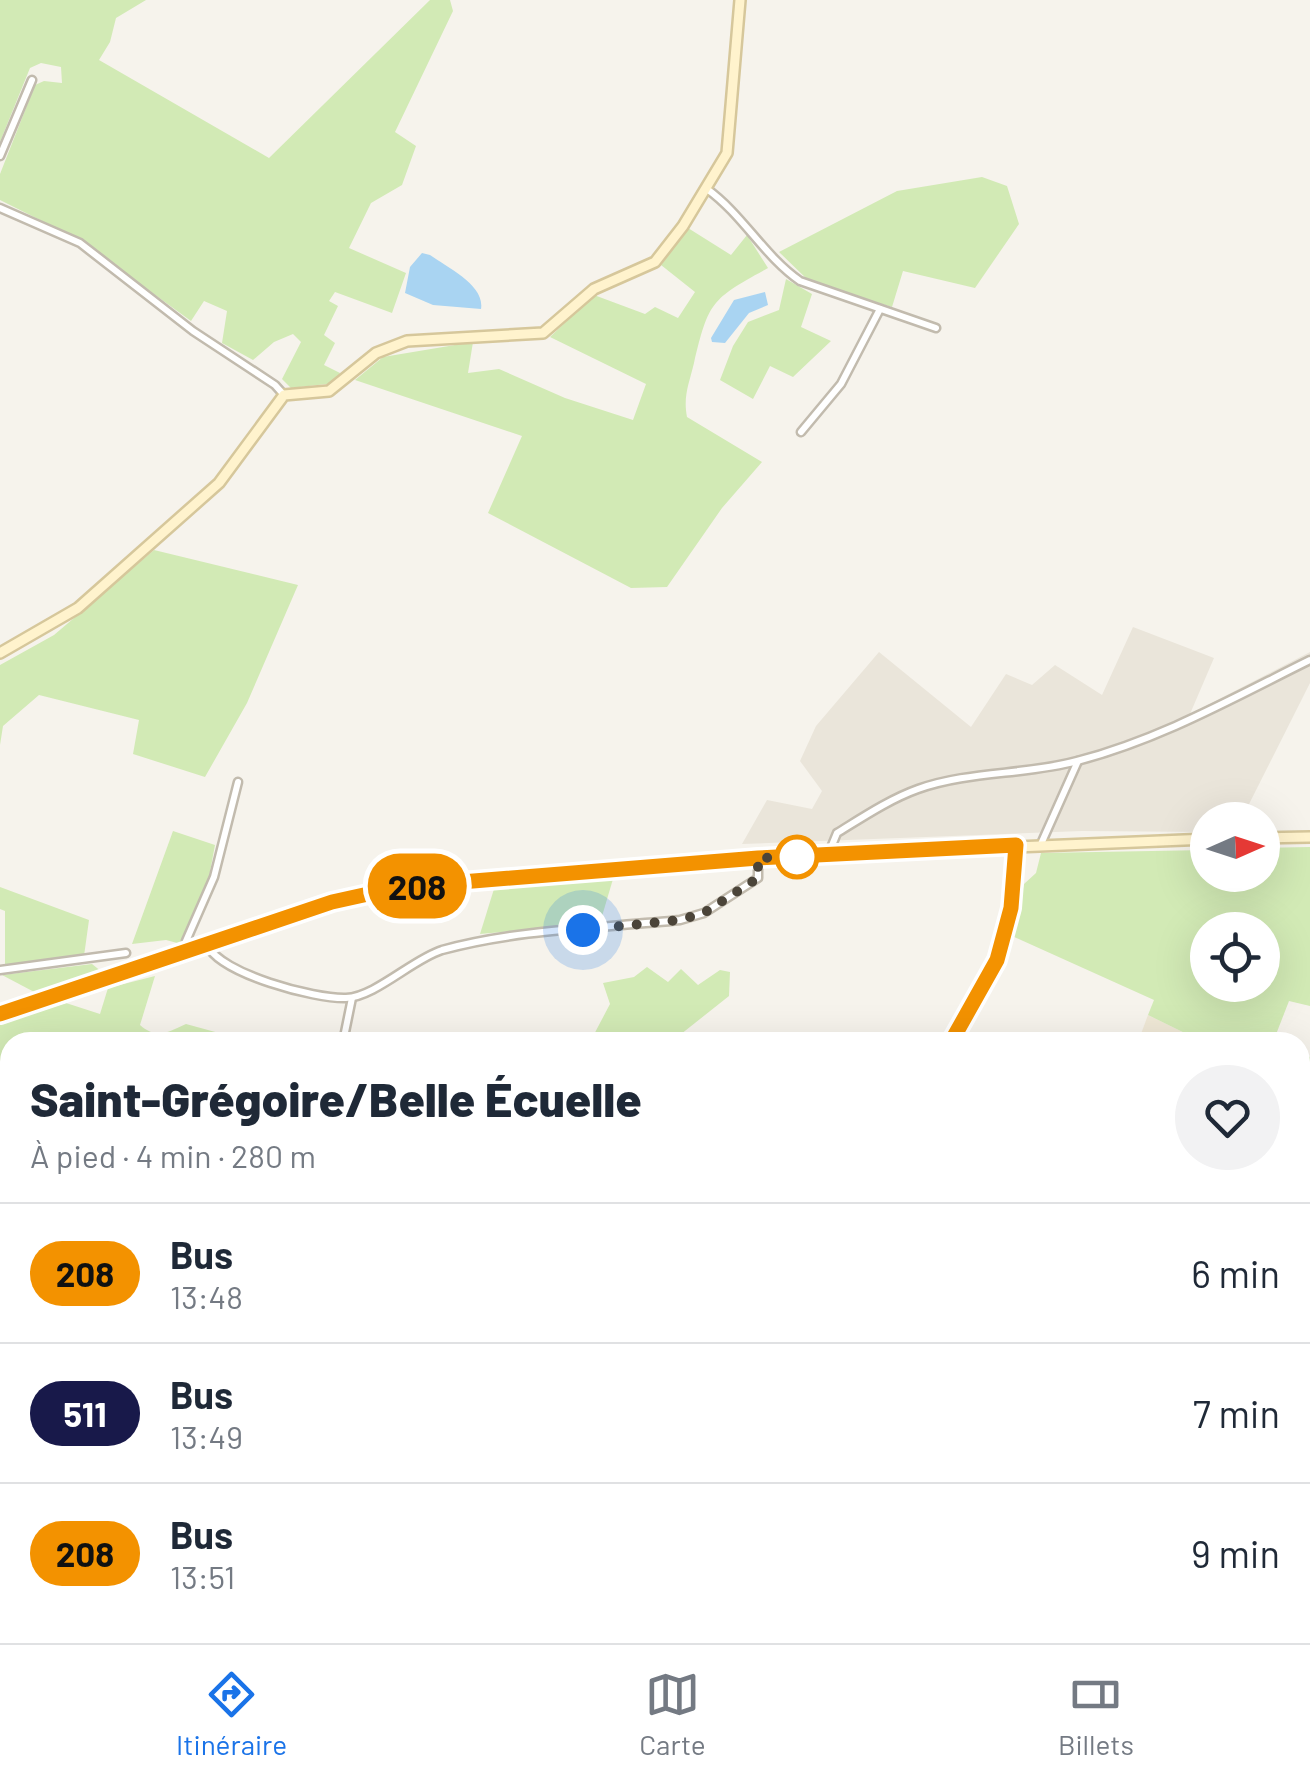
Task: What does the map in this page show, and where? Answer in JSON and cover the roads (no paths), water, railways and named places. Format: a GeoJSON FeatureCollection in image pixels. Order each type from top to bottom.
{"type":"FeatureCollection","features":[{"type":"Feature","properties":{"kind":"main road"},"geometry":{"type":"LineString","coordinates":[[0,653],[78,608],[218,483],[284,395],[329,390],[376,353],[406,341],[543,333],[594,289],[655,262],[707,188],[730,138],[740,0]]}},
{"type":"Feature","properties":{"kind":"main road"},"geometry":{"type":"LineString","coordinates":[[1280,838],[1310,837]]}},
{"type":"Feature","properties":{"kind":"main road"},"geometry":{"type":"LineString","coordinates":[[0,1014],[332,902],[400,887],[758,858],[1190,840]]}},
{"type":"Feature","properties":{"kind":"street"},"geometry":{"type":"LineString","coordinates":[[0,156],[32,80]]}},
{"type":"Feature","properties":{"kind":"street"},"geometry":{"type":"LineString","coordinates":[[707,188],[730,207],[794,278],[936,328]]}},
{"type":"Feature","properties":{"kind":"street"},"geometry":{"type":"LineString","coordinates":[[0,208],[80,243],[193,331],[275,384],[284,395]]}},
{"type":"Feature","properties":{"kind":"street"},"geometry":{"type":"LineString","coordinates":[[802,432],[842,384],[880,310]]}},
{"type":"Feature","properties":{"kind":"street"},"geometry":{"type":"LineString","coordinates":[[828,856],[837,832],[916,790],[1078,761],[1194,720],[1310,660]]}},
{"type":"Feature","properties":{"kind":"street"},"geometry":{"type":"LineString","coordinates":[[1042,844],[1078,761]]}},
{"type":"Feature","properties":{"kind":"street"},"geometry":{"type":"LineString","coordinates":[[186,952],[186,941],[214,876],[238,782]]}},
{"type":"Feature","properties":{"kind":"street"},"geometry":{"type":"LineString","coordinates":[[957,1032],[997,960],[1011,908],[1016,845]]}},
{"type":"Feature","properties":{"kind":"street"},"geometry":{"type":"LineString","coordinates":[[207,945],[219,959],[293,993],[352,998],[438,951],[484,941],[680,920],[704,913],[758,878],[758,858]]}},
{"type":"Feature","properties":{"kind":"street"},"geometry":{"type":"LineString","coordinates":[[0,970],[126,954]]}},
{"type":"Feature","properties":{"kind":"street"},"geometry":{"type":"LineString","coordinates":[[345,1032],[352,998]]}},
{"type":"Feature","properties":{"kind":"water"},"geometry":{"type":"Polygon","coordinates":[[[422,253],[471,285],[481,300],[481,309],[433,305],[405,293],[410,267],[422,253]]]}},
{"type":"Feature","properties":{"kind":"water"},"geometry":{"type":"Polygon","coordinates":[[[765,292],[768,305],[749,313],[725,343],[712,342],[734,300],[765,292]]]}}]}
